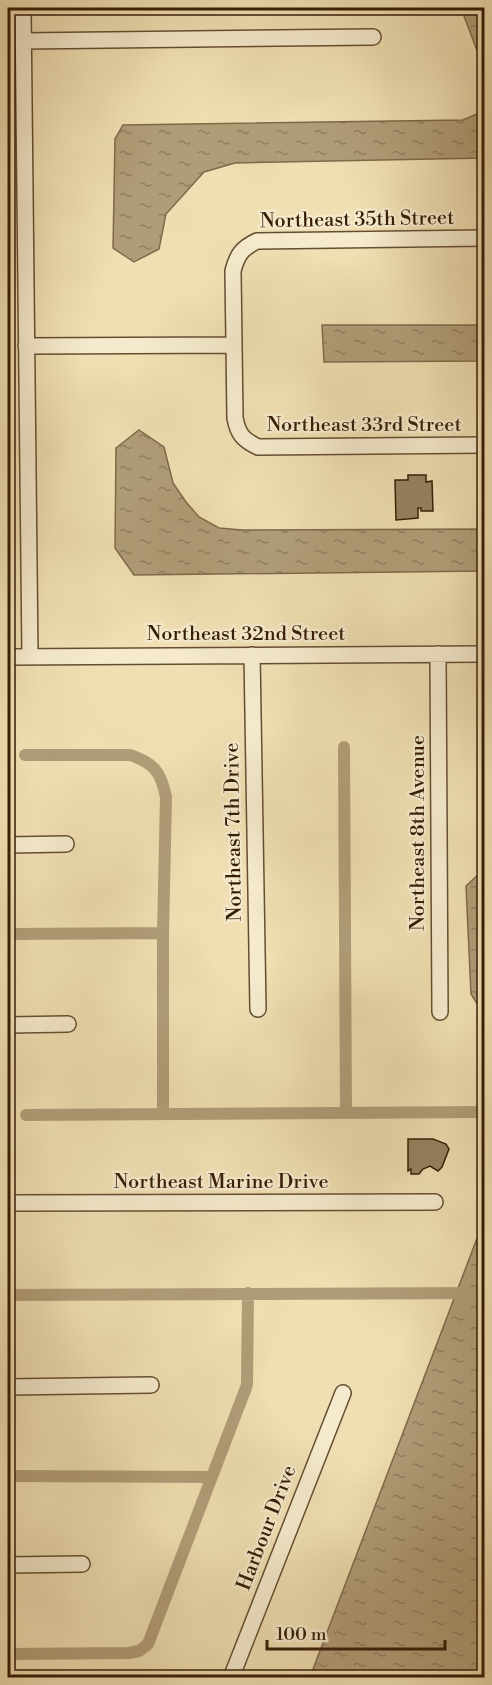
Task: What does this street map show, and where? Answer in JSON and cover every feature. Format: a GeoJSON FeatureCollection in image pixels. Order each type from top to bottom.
{"type":"FeatureCollection","features":[{"type":"Feature","properties":{"kind":"street"},"geometry":{"type":"LineString","coordinates":[[23,8],[30,657]]}},
{"type":"Feature","properties":{"kind":"street"},"geometry":{"type":"LineString","coordinates":[[23,41],[373,37]]}},
{"type":"Feature","properties":{"kind":"street","name":"Northeast 35th Street"},"geometry":{"type":"LineString","coordinates":[[234,345],[233,271],[236,257],[245,247],[257,241],[484,238]]}},
{"type":"Feature","properties":{"kind":"street"},"geometry":{"type":"LineString","coordinates":[[26,346],[234,345]]}},
{"type":"Feature","properties":{"kind":"street","name":"Northeast 33rd Street"},"geometry":{"type":"LineString","coordinates":[[234,345],[235,418],[238,431],[246,441],[258,447],[484,445]]}},
{"type":"Feature","properties":{"kind":"street","name":"Northeast 8th Avenue"},"geometry":{"type":"LineString","coordinates":[[438,654],[440,1012]]}},
{"type":"Feature","properties":{"kind":"street","name":"Northeast 32nd Street"},"geometry":{"type":"LineString","coordinates":[[8,657],[484,654]]}},
{"type":"Feature","properties":{"kind":"street","name":"Northeast 7th Drive"},"geometry":{"type":"LineString","coordinates":[[252,655],[258,1009]]}},
{"type":"Feature","properties":{"kind":"street"},"geometry":{"type":"LineString","coordinates":[[8,845],[66,844]]}},
{"type":"Feature","properties":{"kind":"street"},"geometry":{"type":"LineString","coordinates":[[8,1025],[68,1024]]}},
{"type":"Feature","properties":{"kind":"street","name":"Northeast Marine Drive"},"geometry":{"type":"LineString","coordinates":[[8,1203],[435,1202]]}},
{"type":"Feature","properties":{"kind":"street"},"geometry":{"type":"LineString","coordinates":[[8,1387],[151,1385]]}},
{"type":"Feature","properties":{"kind":"street","name":"Harbour Drive"},"geometry":{"type":"LineString","coordinates":[[231,1677],[343,1393]]}},
{"type":"Feature","properties":{"kind":"street"},"geometry":{"type":"LineString","coordinates":[[8,1565],[82,1564]]}},
{"type":"Feature","properties":{"kind":"water"},"geometry":{"type":"Polygon","coordinates":[[[461,8],[484,8],[484,69],[461,8]]]}},
{"type":"Feature","properties":{"kind":"water"},"geometry":{"type":"Polygon","coordinates":[[[484,111],[484,158],[235,163],[204,172],[166,214],[159,249],[134,262],[113,248],[115,139],[123,125],[463,120],[484,111]]]}},
{"type":"Feature","properties":{"kind":"water"},"geometry":{"type":"Polygon","coordinates":[[[322,325],[484,325],[484,361],[324,362],[322,325]]]}},
{"type":"Feature","properties":{"kind":"water"},"geometry":{"type":"Polygon","coordinates":[[[139,430],[164,447],[173,483],[186,502],[199,517],[219,528],[242,530],[484,529],[484,571],[134,575],[115,548],[116,448],[139,430]]]}},
{"type":"Feature","properties":{"kind":"water"},"geometry":{"type":"Polygon","coordinates":[[[484,869],[484,1015],[471,994],[466,886],[484,869]]]}},
{"type":"Feature","properties":{"kind":"water"},"geometry":{"type":"Polygon","coordinates":[[[484,1220],[484,1677],[310,1677],[484,1220]]]}},
{"type":"Feature","properties":{"kind":"building"},"geometry":{"type":"Polygon","coordinates":[[[408,475],[426,475],[426,482],[432,481],[433,511],[421,511],[421,508],[418,508],[418,518],[396,520],[395,480],[408,480],[408,475]]]}},
{"type":"Feature","properties":{"kind":"building"},"geometry":{"type":"Polygon","coordinates":[[[408,1139],[433,1139],[446,1144],[449,1149],[442,1167],[438,1171],[430,1166],[419,1174],[411,1174],[411,1169],[408,1171],[408,1139]]]}},
{"type":"Feature","properties":{"kind":"waterway"},"geometry":{"type":"LineString","coordinates":[[344,747],[346,1112]]}},
{"type":"Feature","properties":{"kind":"waterway"},"geometry":{"type":"LineString","coordinates":[[25,755],[130,755],[151,765],[162,781],[166,797],[163,1114]]}},
{"type":"Feature","properties":{"kind":"waterway"},"geometry":{"type":"LineString","coordinates":[[13,934],[163,933]]}},
{"type":"Feature","properties":{"kind":"waterway"},"geometry":{"type":"LineString","coordinates":[[26,1115],[484,1112]]}},
{"type":"Feature","properties":{"kind":"waterway"},"geometry":{"type":"LineString","coordinates":[[8,1654],[129,1653],[139,1651],[148,1644],[247,1385],[248,1293]]}},
{"type":"Feature","properties":{"kind":"waterway"},"geometry":{"type":"LineString","coordinates":[[8,1295],[484,1293]]}},
{"type":"Feature","properties":{"kind":"waterway"},"geometry":{"type":"LineString","coordinates":[[8,1476],[212,1477]]}}]}
